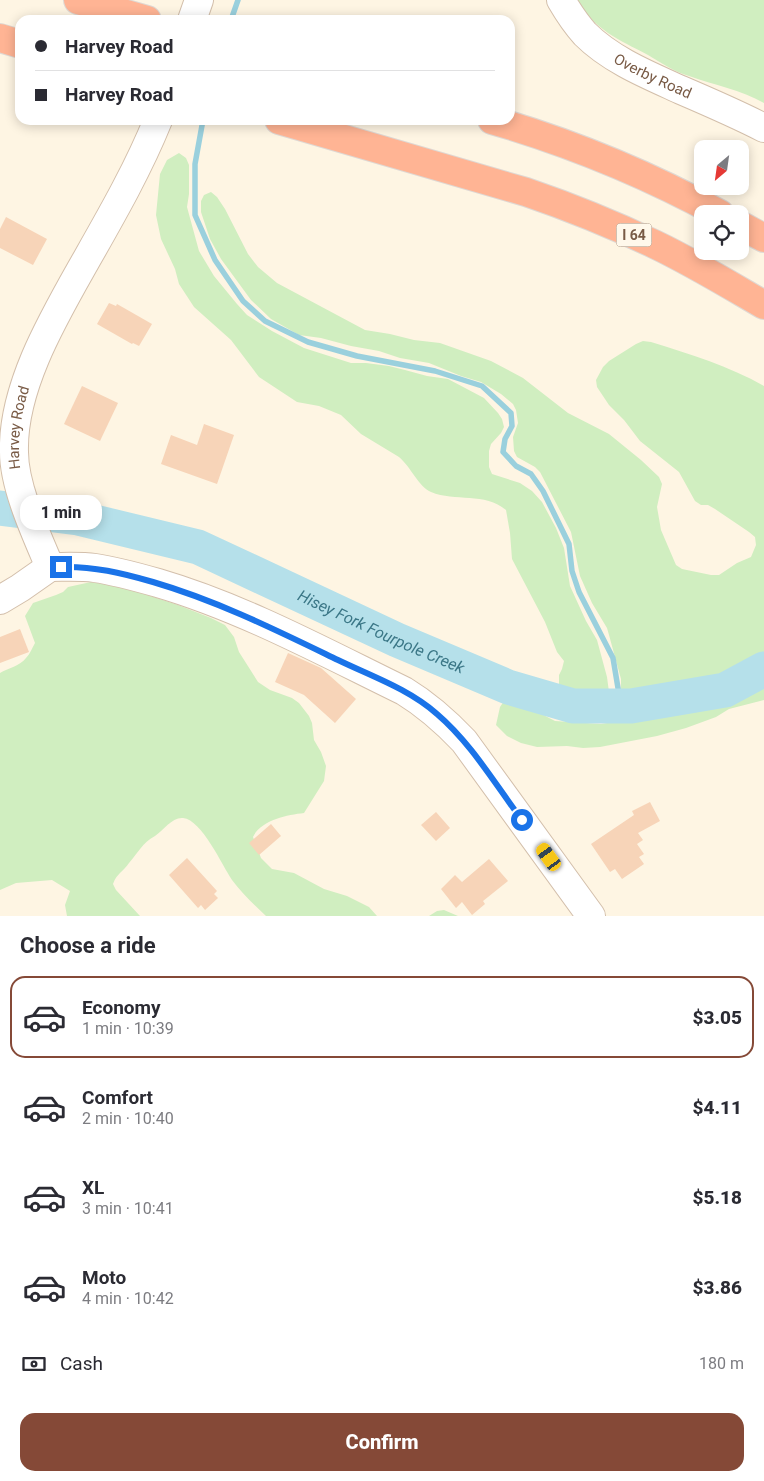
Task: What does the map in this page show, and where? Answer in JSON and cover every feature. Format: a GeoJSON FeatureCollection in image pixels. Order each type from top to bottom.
{"type":"FeatureCollection","features":[{"type":"Feature","properties":{"kind":"highway"},"geometry":{"type":"LineString","coordinates":[[78,0],[130,15]]}},
{"type":"Feature","properties":{"kind":"highway"},"geometry":{"type":"LineString","coordinates":[[0,38],[15,42]]}},
{"type":"Feature","properties":{"kind":"highway","name":"I 64"},"geometry":{"type":"LineString","coordinates":[[296,125],[562,204],[655,244],[764,305]]}},
{"type":"Feature","properties":{"kind":"highway"},"geometry":{"type":"LineString","coordinates":[[508,125],[562,142],[628,169],[704,205]]}},
{"type":"Feature","properties":{"kind":"highway"},"geometry":{"type":"LineString","coordinates":[[749,230],[764,238]]}},
{"type":"Feature","properties":{"kind":"street"},"geometry":{"type":"LineString","coordinates":[[194,15],[199,0]]}},
{"type":"Feature","properties":{"kind":"street","name":"Overby Road"},"geometry":{"type":"LineString","coordinates":[[561,0],[568,13],[586,34],[604,50],[626,64],[764,128]]}},
{"type":"Feature","properties":{"kind":"street","name":"Harvey Road"},"geometry":{"type":"LineString","coordinates":[[50,567],[13,481],[16,425],[21,399],[35,360],[54,319],[124,193],[147,148],[156,125]]}},
{"type":"Feature","properties":{"kind":"street"},"geometry":{"type":"LineString","coordinates":[[0,600],[50,567],[93,568],[113,571],[202,598],[275,630],[404,692],[436,713],[464,740],[591,916]]}},
{"type":"Feature","properties":{"kind":"green space"},"geometry":{"type":"Polygon","coordinates":[[[577,0],[764,0],[764,103],[684,74],[617,39],[600,27],[584,11],[577,0]]]}},
{"type":"Feature","properties":{"kind":"green space"},"geometry":{"type":"Polygon","coordinates":[[[179,153],[186,158],[189,165],[187,207],[199,251],[214,276],[247,315],[304,348],[351,363],[389,366],[427,376],[448,379],[484,398],[498,413],[504,427],[491,444],[489,467],[492,474],[520,483],[532,491],[542,502],[556,528],[564,548],[570,586],[597,640],[607,677],[609,692],[605,698],[580,700],[568,695],[559,686],[559,675],[564,661],[557,652],[545,622],[512,559],[506,510],[498,504],[489,501],[450,497],[426,489],[399,457],[361,434],[341,415],[319,406],[297,402],[259,377],[231,340],[194,307],[179,284],[175,269],[161,239],[156,215],[160,174],[167,160],[179,153]]]}},
{"type":"Feature","properties":{"kind":"green space"},"geometry":{"type":"Polygon","coordinates":[[[211,192],[225,209],[248,254],[258,267],[277,283],[365,330],[440,343],[491,361],[523,378],[568,413],[609,434],[659,477],[662,484],[657,507],[661,530],[676,565],[682,569],[719,575],[737,563],[751,557],[756,545],[755,537],[715,509],[695,501],[679,472],[640,441],[624,420],[609,405],[597,387],[596,380],[603,367],[609,361],[643,341],[709,361],[737,372],[764,386],[764,660],[745,666],[718,681],[694,688],[675,699],[640,698],[621,692],[621,679],[607,628],[592,603],[580,576],[571,532],[540,472],[517,457],[514,451],[513,437],[518,423],[513,404],[481,382],[429,363],[400,358],[379,351],[321,338],[299,335],[271,319],[251,300],[221,259],[210,239],[201,212],[201,201],[204,195],[211,192]]]}},
{"type":"Feature","properties":{"kind":"green space"},"geometry":{"type":"Polygon","coordinates":[[[91,582],[135,591],[178,605],[225,625],[234,637],[239,652],[258,682],[270,690],[292,698],[299,703],[312,723],[314,740],[326,766],[324,781],[304,813],[268,822],[253,837],[261,858],[272,869],[294,873],[324,889],[347,896],[369,907],[377,916],[266,916],[232,880],[217,854],[197,826],[183,818],[172,822],[140,848],[113,884],[116,890],[140,916],[67,916],[65,905],[70,891],[52,880],[16,883],[0,890],[0,673],[23,661],[29,655],[35,643],[25,616],[33,603],[63,592],[68,587],[91,582]]]}},
{"type":"Feature","properties":{"kind":"green space"},"geometry":{"type":"Polygon","coordinates":[[[764,685],[764,700],[729,709],[716,717],[686,728],[657,736],[600,747],[537,747],[521,743],[507,736],[496,725],[500,707],[504,701],[524,705],[555,721],[601,724],[719,705],[741,693],[764,685]]]}},
{"type":"Feature","properties":{"kind":"green space"},"geometry":{"type":"Polygon","coordinates":[[[444,910],[458,916],[429,916],[437,911],[444,910]]]}},
{"type":"Feature","properties":{"kind":"building"},"geometry":{"type":"Polygon","coordinates":[[[6,217],[47,239],[33,265],[0,248],[0,229],[6,217]]]}},
{"type":"Feature","properties":{"kind":"building"},"geometry":{"type":"Polygon","coordinates":[[[109,303],[116,306],[117,304],[152,324],[139,346],[97,324],[109,303]]]}},
{"type":"Feature","properties":{"kind":"building"},"geometry":{"type":"Polygon","coordinates":[[[82,386],[118,403],[100,441],[64,424],[82,386]]]}},
{"type":"Feature","properties":{"kind":"building"},"geometry":{"type":"Polygon","coordinates":[[[204,424],[234,435],[217,484],[161,464],[171,435],[197,445],[204,424]]]}},
{"type":"Feature","properties":{"kind":"building"},"geometry":{"type":"Polygon","coordinates":[[[20,629],[29,652],[0,663],[0,637],[20,629]]]}},
{"type":"Feature","properties":{"kind":"building"},"geometry":{"type":"Polygon","coordinates":[[[288,653],[321,668],[356,699],[335,723],[304,695],[275,682],[288,653]]]}},
{"type":"Feature","properties":{"kind":"building"},"geometry":{"type":"Polygon","coordinates":[[[650,802],[660,821],[638,833],[643,840],[637,844],[644,854],[639,857],[644,864],[622,879],[615,869],[610,872],[591,844],[634,815],[632,811],[650,802]]]}},
{"type":"Feature","properties":{"kind":"building"},"geometry":{"type":"Polygon","coordinates":[[[436,812],[450,828],[436,841],[421,825],[436,812]]]}},
{"type":"Feature","properties":{"kind":"building"},"geometry":{"type":"Polygon","coordinates":[[[271,824],[281,836],[259,855],[249,843],[271,824]]]}},
{"type":"Feature","properties":{"kind":"building"},"geometry":{"type":"Polygon","coordinates":[[[187,858],[217,891],[214,894],[218,898],[205,910],[201,905],[198,908],[169,875],[187,858]]]}},
{"type":"Feature","properties":{"kind":"building"},"geometry":{"type":"Polygon","coordinates":[[[489,859],[508,881],[483,901],[485,904],[472,915],[462,902],[456,908],[441,889],[455,875],[462,882],[489,859]]]}},
{"type":"Feature","properties":{"kind":"waterway"},"geometry":{"type":"LineString","coordinates":[[233,15],[238,0]]}},
{"type":"Feature","properties":{"kind":"waterway"},"geometry":{"type":"LineString","coordinates":[[202,125],[195,164],[195,215],[215,260],[243,301],[265,321],[308,342],[357,356],[435,371],[482,386],[511,413],[512,426],[505,439],[503,452],[516,466],[531,474],[543,491],[569,544],[572,571],[579,592],[613,658],[621,706]]}},
{"type":"Feature","properties":{"kind":"waterway","name":"Hisey Fork Fourpole Creek"},"geometry":{"type":"LineString","coordinates":[[0,508],[78,518],[198,547],[397,640],[508,687],[573,706],[631,706],[725,690],[764,669]]}},
{"type":"Feature","properties":{"kind":"route"},"geometry":{"type":"LineString","coordinates":[[61,567],[113,571],[202,598],[275,630],[404,692],[436,713],[464,740],[522,820]]}}]}
